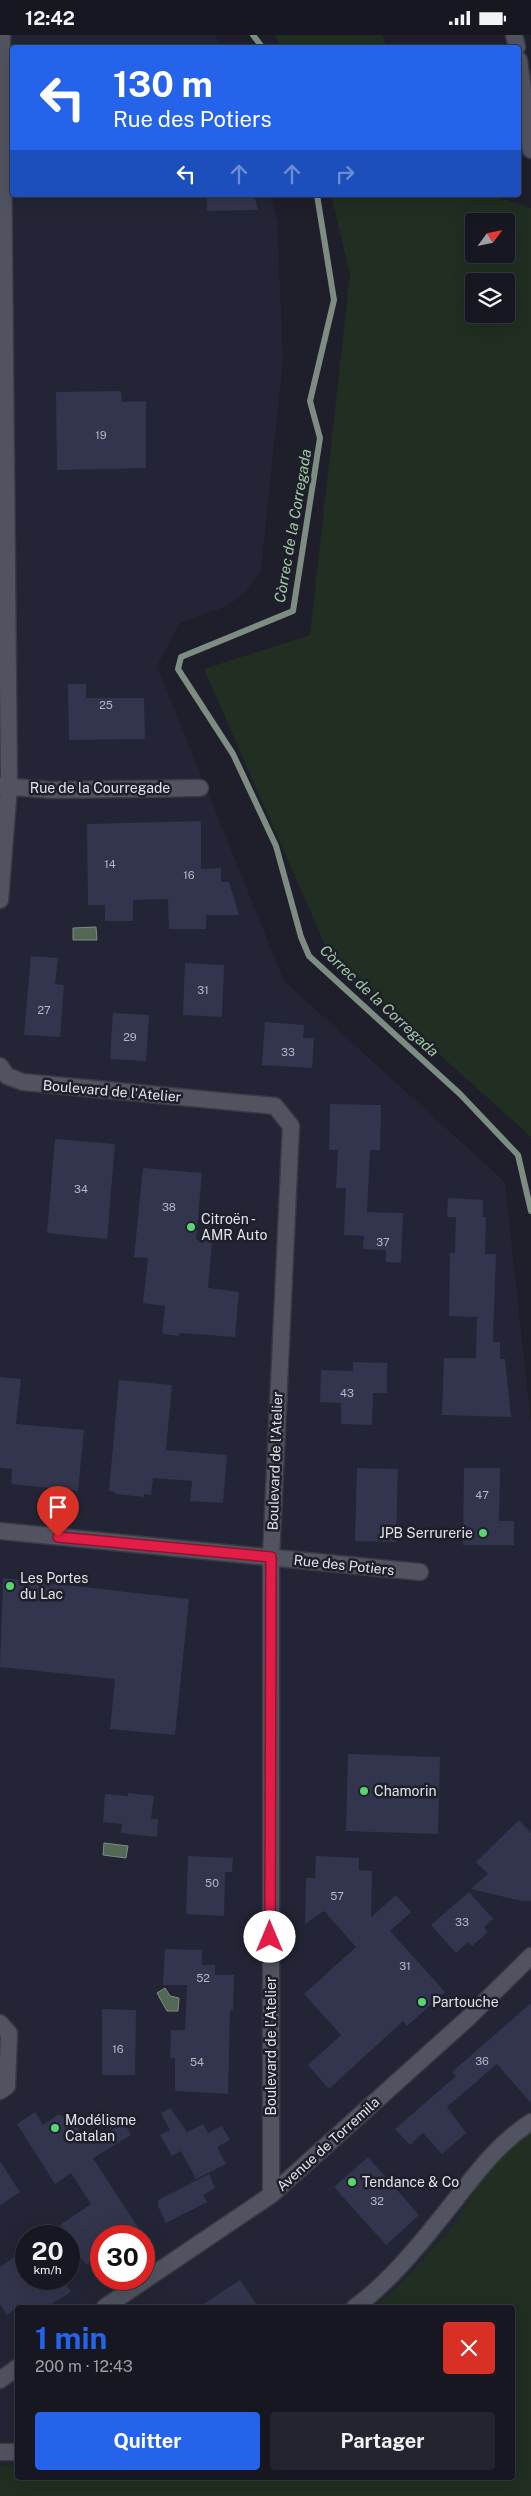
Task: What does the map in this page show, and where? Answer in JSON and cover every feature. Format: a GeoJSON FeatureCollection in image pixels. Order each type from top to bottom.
{"type":"FeatureCollection","features":[{"type":"Feature","properties":{"kind":"street"},"geometry":{"type":"LineString","coordinates":[[0,900],[4,787],[2,35]]}},
{"type":"Feature","properties":{"kind":"street"},"geometry":{"type":"LineString","coordinates":[[521,75],[531,150]]}},
{"type":"Feature","properties":{"kind":"street","name":"Rue de la Courregade"},"geometry":{"type":"LineString","coordinates":[[4,787],[51,790],[200,788]]}},
{"type":"Feature","properties":{"kind":"street","name":"Boulevard de l'Atelier"},"geometry":{"type":"LineString","coordinates":[[0,1066],[7,1076],[23,1083],[275,1106],[291,1126],[271,1557],[272,2195]]}},
{"type":"Feature","properties":{"kind":"street","name":"Rue des Potiers"},"geometry":{"type":"LineString","coordinates":[[0,1531],[420,1572]]}},
{"type":"Feature","properties":{"kind":"street","name":"Avenue de Torremila"},"geometry":{"type":"LineString","coordinates":[[108,2305],[272,2195],[467,2019],[531,1956]]}},
{"type":"Feature","properties":{"kind":"street"},"geometry":{"type":"LineString","coordinates":[[0,2023],[9,2033],[7,2086],[0,2091]]}},
{"type":"Feature","properties":{"kind":"street"},"geometry":{"type":"LineString","coordinates":[[358,2305],[371,2296],[439,2221],[483,2164],[531,2122]]}},
{"type":"Feature","properties":{"kind":"street"},"geometry":{"type":"LineString","coordinates":[[0,2379],[15,2369]]}},
{"type":"Feature","properties":{"kind":"street"},"geometry":{"type":"LineString","coordinates":[[0,2452],[15,2452]]}},
{"type":"Feature","properties":{"kind":"shaded area"},"geometry":{"type":"Polygon","coordinates":[[[0,35],[215,35],[220,45],[10,45],[10,197],[271,197],[277,220],[283,359],[261,570],[245,593],[227,606],[180,623],[157,666],[284,981],[505,1182],[531,1424],[531,2132],[492,2163],[451,2228],[393,2292],[375,2305],[15,2305],[15,2464],[0,2466],[0,35]]]}},
{"type":"Feature","properties":{"kind":"shaded area"},"geometry":{"type":"Polygon","coordinates":[[[275,35],[382,35],[386,45],[280,45],[275,35]]]}},
{"type":"Feature","properties":{"kind":"shaded area"},"geometry":{"type":"Polygon","coordinates":[[[331,197],[496,197],[531,208],[531,1137],[330,956],[204,669],[310,635],[350,274],[331,197]]]}},
{"type":"Feature","properties":{"kind":"shaded area"},"geometry":{"type":"Polygon","coordinates":[[[96,927],[97,940],[73,940],[73,928],[96,927]]]}},
{"type":"Feature","properties":{"kind":"shaded area"},"geometry":{"type":"Polygon","coordinates":[[[104,1843],[128,1846],[126,1858],[103,1855],[104,1843]]]}},
{"type":"Feature","properties":{"kind":"shaded area"},"geometry":{"type":"Polygon","coordinates":[[[165,1988],[170,1996],[179,1998],[178,2011],[167,2011],[157,1993],[165,1988]]]}},
{"type":"Feature","properties":{"kind":"shaded area"},"geometry":{"type":"Polygon","coordinates":[[[531,2132],[531,2496],[0,2496],[0,2466],[15,2464],[15,2480],[515,2480],[515,2305],[375,2305],[393,2292],[451,2228],[492,2163],[531,2132]]]}},
{"type":"Feature","properties":{"kind":"building"},"geometry":{"type":"Polygon","coordinates":[[[207,197],[255,197],[258,210],[207,211],[207,197]]]}},
{"type":"Feature","properties":{"kind":"building"},"geometry":{"type":"Polygon","coordinates":[[[121,391],[122,402],[146,401],[146,468],[57,470],[56,392],[121,391]]]}},
{"type":"Feature","properties":{"kind":"building"},"geometry":{"type":"Polygon","coordinates":[[[68,684],[86,684],[86,698],[144,698],[145,739],[69,740],[68,684]]]}},
{"type":"Feature","properties":{"kind":"building"},"geometry":{"type":"Polygon","coordinates":[[[201,821],[201,869],[221,868],[221,882],[229,882],[239,915],[206,915],[206,929],[169,929],[168,899],[133,900],[133,921],[105,921],[105,905],[88,905],[87,824],[201,821]]]}},
{"type":"Feature","properties":{"kind":"building"},"geometry":{"type":"Polygon","coordinates":[[[31,956],[58,958],[55,984],[64,985],[60,1037],[24,1035],[31,956]]]}},
{"type":"Feature","properties":{"kind":"building"},"geometry":{"type":"Polygon","coordinates":[[[185,963],[224,965],[222,1017],[183,1015],[185,963]]]}},
{"type":"Feature","properties":{"kind":"building"},"geometry":{"type":"Polygon","coordinates":[[[113,1013],[149,1015],[146,1061],[110,1059],[113,1013]]]}},
{"type":"Feature","properties":{"kind":"building"},"geometry":{"type":"Polygon","coordinates":[[[265,1022],[304,1025],[303,1038],[314,1038],[312,1068],[262,1065],[265,1022]]]}},
{"type":"Feature","properties":{"kind":"building"},"geometry":{"type":"Polygon","coordinates":[[[330,1104],[381,1105],[380,1150],[370,1150],[367,1212],[403,1213],[401,1263],[386,1262],[386,1250],[363,1249],[364,1236],[344,1235],[346,1188],[336,1188],[338,1150],[329,1150],[330,1104]]]}},
{"type":"Feature","properties":{"kind":"building"},"geometry":{"type":"Polygon","coordinates":[[[55,1139],[115,1144],[107,1239],[47,1233],[55,1139]]]}},
{"type":"Feature","properties":{"kind":"building"},"geometry":{"type":"Polygon","coordinates":[[[143,1168],[202,1173],[196,1240],[212,1241],[208,1288],[239,1292],[235,1337],[179,1333],[179,1336],[162,1334],[165,1306],[143,1303],[148,1258],[134,1257],[143,1168]]]}},
{"type":"Feature","properties":{"kind":"building"},"geometry":{"type":"Polygon","coordinates":[[[448,1198],[483,1200],[483,1217],[486,1217],[485,1254],[496,1254],[493,1342],[500,1342],[500,1359],[505,1359],[511,1417],[442,1415],[444,1358],[476,1358],[477,1317],[449,1316],[450,1253],[455,1253],[456,1217],[447,1217],[448,1198]]]}},
{"type":"Feature","properties":{"kind":"building"},"geometry":{"type":"Polygon","coordinates":[[[353,1362],[387,1363],[387,1393],[373,1393],[372,1425],[341,1424],[341,1403],[320,1402],[321,1370],[353,1371],[353,1362]]]}},
{"type":"Feature","properties":{"kind":"building"},"geometry":{"type":"Polygon","coordinates":[[[0,1377],[21,1379],[16,1424],[84,1430],[78,1491],[11,1484],[12,1469],[0,1468],[0,1377]]]}},
{"type":"Feature","properties":{"kind":"building"},"geometry":{"type":"Polygon","coordinates":[[[119,1380],[172,1385],[166,1450],[227,1455],[223,1503],[190,1501],[192,1481],[153,1478],[151,1495],[144,1494],[144,1497],[115,1494],[115,1492],[109,1491],[119,1380]]]}},
{"type":"Feature","properties":{"kind":"building"},"geometry":{"type":"Polygon","coordinates":[[[357,1468],[398,1469],[396,1542],[355,1541],[357,1468]]]}},
{"type":"Feature","properties":{"kind":"building"},"geometry":{"type":"Polygon","coordinates":[[[464,1468],[500,1468],[499,1521],[514,1521],[514,1545],[463,1545],[464,1468]]]}},
{"type":"Feature","properties":{"kind":"building"},"geometry":{"type":"Polygon","coordinates":[[[3,1578],[189,1599],[175,1735],[110,1729],[115,1679],[0,1667],[3,1578]]]}},
{"type":"Feature","properties":{"kind":"building"},"geometry":{"type":"Polygon","coordinates":[[[348,1754],[440,1757],[438,1834],[346,1831],[348,1754]]]}},
{"type":"Feature","properties":{"kind":"building"},"geometry":{"type":"Polygon","coordinates":[[[128,1793],[154,1796],[151,1819],[158,1819],[157,1837],[121,1833],[122,1824],[103,1822],[105,1794],[128,1796],[128,1793]]]}},
{"type":"Feature","properties":{"kind":"building"},"geometry":{"type":"Polygon","coordinates":[[[519,1820],[531,1833],[531,1901],[522,1901],[471,1889],[488,1874],[476,1862],[519,1820]]]}},
{"type":"Feature","properties":{"kind":"building"},"geometry":{"type":"Polygon","coordinates":[[[188,1856],[233,1858],[232,1872],[225,1872],[224,1916],[186,1914],[188,1856]]]}},
{"type":"Feature","properties":{"kind":"building"},"geometry":{"type":"Polygon","coordinates":[[[316,1856],[359,1858],[359,1870],[372,1871],[371,1917],[396,1895],[411,1912],[390,1931],[445,1992],[407,2026],[403,2021],[329,2089],[308,2065],[341,2035],[304,1994],[356,1947],[324,1911],[305,1924],[306,1878],[315,1878],[316,1856]]]}},
{"type":"Feature","properties":{"kind":"building"},"geometry":{"type":"Polygon","coordinates":[[[469,1892],[493,1919],[484,1927],[488,1932],[472,1946],[468,1942],[456,1953],[431,1925],[469,1892]]]}},
{"type":"Feature","properties":{"kind":"building"},"geometry":{"type":"Polygon","coordinates":[[[165,1949],[202,1950],[202,1965],[215,1965],[215,1975],[234,1975],[233,2011],[230,2010],[228,2094],[175,2091],[175,2058],[170,2058],[171,2030],[185,2030],[187,1985],[163,1985],[165,1949]]]}},
{"type":"Feature","properties":{"kind":"building"},"geometry":{"type":"Polygon","coordinates":[[[531,2003],[531,2103],[497,2064],[447,2107],[466,2133],[442,2154],[423,2133],[410,2145],[395,2129],[456,2076],[452,2072],[531,2003]]]}},
{"type":"Feature","properties":{"kind":"building"},"geometry":{"type":"Polygon","coordinates":[[[102,2009],[136,2010],[135,2075],[102,2075],[102,2009]]]}},
{"type":"Feature","properties":{"kind":"building"},"geometry":{"type":"Polygon","coordinates":[[[170,2108],[187,2132],[203,2124],[208,2133],[222,2126],[230,2140],[217,2147],[226,2164],[196,2179],[181,2151],[172,2156],[160,2135],[170,2130],[161,2113],[170,2108]]]}},
{"type":"Feature","properties":{"kind":"building"},"geometry":{"type":"Polygon","coordinates":[[[35,2112],[43,2125],[59,2114],[75,2123],[87,2144],[124,2123],[131,2135],[93,2158],[136,2225],[90,2225],[90,2262],[86,2265],[80,2256],[80,2225],[60,2225],[91,2204],[71,2173],[55,2184],[17,2124],[35,2112]]]}},
{"type":"Feature","properties":{"kind":"building"},"geometry":{"type":"Polygon","coordinates":[[[368,2157],[419,2215],[386,2245],[334,2187],[368,2157]]]}},
{"type":"Feature","properties":{"kind":"building"},"geometry":{"type":"Polygon","coordinates":[[[0,2161],[20,2192],[0,2205],[0,2161]]]}},
{"type":"Feature","properties":{"kind":"building"},"geometry":{"type":"Polygon","coordinates":[[[209,2174],[215,2188],[203,2195],[207,2202],[166,2223],[158,2206],[158,2200],[209,2174]]]}},
{"type":"Feature","properties":{"kind":"building"},"geometry":{"type":"Polygon","coordinates":[[[15,2257],[15,2290],[70,2290],[71,2292],[50,2305],[15,2305],[15,2309],[7,2315],[0,2304],[0,2267],[15,2257]]]}},
{"type":"Feature","properties":{"kind":"building"},"geometry":{"type":"Polygon","coordinates":[[[240,2280],[257,2305],[202,2305],[240,2280]]]}},
{"type":"Feature","properties":{"kind":"waterway","name":"Còrrec de la Corregada"},"geometry":{"type":"LineString","coordinates":[[253,35],[260,45]]}},
{"type":"Feature","properties":{"kind":"waterway","name":"Còrrec de la Corregada"},"geometry":{"type":"LineString","coordinates":[[317,197],[334,300],[310,401],[320,438],[293,611],[181,657],[178,669],[233,754],[276,846],[301,937],[309,956],[460,1094],[518,1155],[531,1211]]}},
{"type":"Feature","properties":{"kind":"place","name":"Citroën - AMR Auto"},"geometry":{"type":"Point","coordinates":[191,1227]}},
{"type":"Feature","properties":{"kind":"place","name":"JPB Serrurerie"},"geometry":{"type":"Point","coordinates":[483,1533]}},
{"type":"Feature","properties":{"kind":"place","name":"Les Portes du Lac"},"geometry":{"type":"Point","coordinates":[10,1586]}},
{"type":"Feature","properties":{"kind":"place","name":"Chamorin"},"geometry":{"type":"Point","coordinates":[364,1791]}},
{"type":"Feature","properties":{"kind":"place","name":"Partouche"},"geometry":{"type":"Point","coordinates":[422,2002]}},
{"type":"Feature","properties":{"kind":"place","name":"Modélisme Catalan"},"geometry":{"type":"Point","coordinates":[55,2128]}},
{"type":"Feature","properties":{"kind":"place","name":"Tendance & Co"},"geometry":{"type":"Point","coordinates":[352,2182]}},
{"type":"Feature","properties":{"kind":"route"},"geometry":{"type":"LineString","coordinates":[[58,1537],[271,1557],[270,1937]]}}]}
